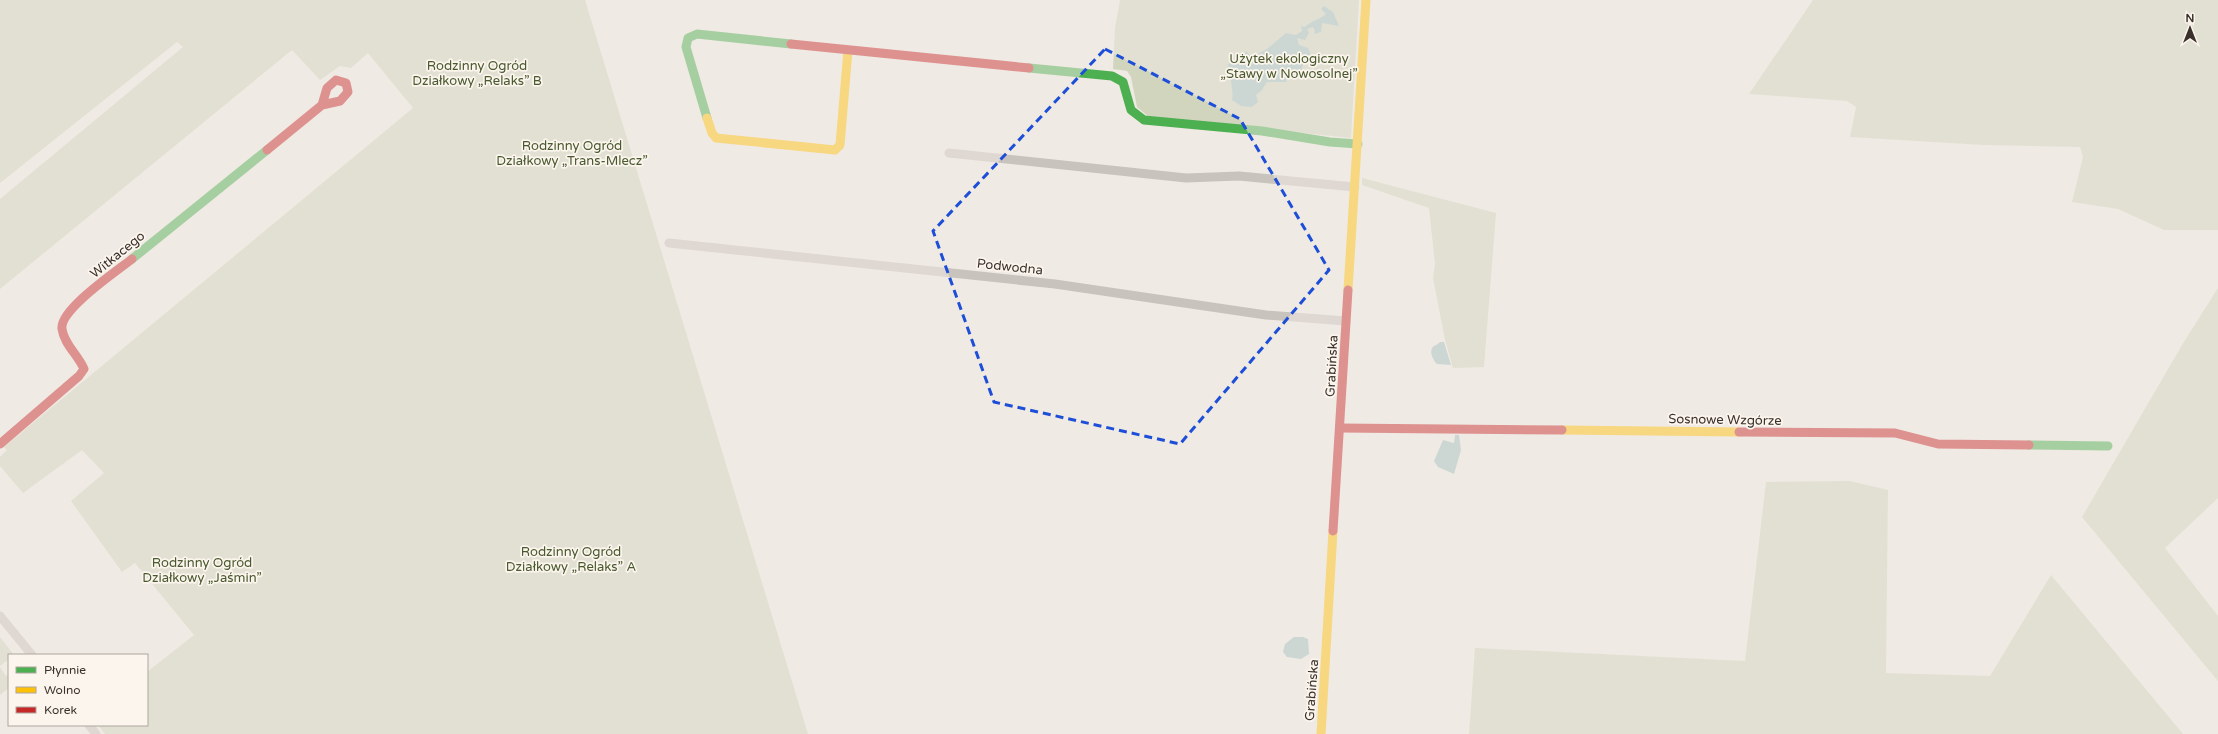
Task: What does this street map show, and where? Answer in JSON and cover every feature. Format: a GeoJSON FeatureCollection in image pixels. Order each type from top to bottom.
{"type":"FeatureCollection","features":[{"type":"Feature","properties":{"kind":"street","name":"Grabińska"},"geometry":{"type":"LineString","coordinates":[[1321,734],[1366,0]]}},
{"type":"Feature","properties":{"kind":"street"},"geometry":{"type":"LineString","coordinates":[[848,50],[840,145],[834,150],[716,138],[712,133],[686,47],[686,41],[688,37],[697,34],[1112,76],[1123,82],[1131,110],[1144,120],[1262,131],[1330,142],[1358,144]]}},
{"type":"Feature","properties":{"kind":"street","name":"Witkacego"},"geometry":{"type":"LineString","coordinates":[[0,444],[80,376],[84,369],[82,362],[60,332],[61,323],[70,309],[322,105]]}},
{"type":"Feature","properties":{"kind":"street"},"geometry":{"type":"LineString","coordinates":[[950,153],[1186,178],[1239,176],[1355,187]]}},
{"type":"Feature","properties":{"kind":"street","name":"Podwodna"},"geometry":{"type":"LineString","coordinates":[[669,243],[1054,284],[1266,315],[1346,321]]}},
{"type":"Feature","properties":{"kind":"street","name":"Sosnowe Wzgórze"},"geometry":{"type":"LineString","coordinates":[[1340,428],[1894,433],[1938,444],[2108,446]]}},
{"type":"Feature","properties":{"kind":"street"},"geometry":{"type":"LineString","coordinates":[[0,616],[31,654]]}},
{"type":"Feature","properties":{"kind":"street"},"geometry":{"type":"LineString","coordinates":[[89,726],[96,734]]}},
{"type":"Feature","properties":{"kind":"highlighted area"},"geometry":{"type":"Polygon","coordinates":[[[1105,49],[1240,119],[1329,270],[1180,444],[994,402],[933,231],[1105,49]]]}},
{"type":"Feature","properties":{"kind":"green space"},"geometry":{"type":"Polygon","coordinates":[[[0,0],[585,0],[808,734],[105,734],[99,726],[148,726],[148,671],[194,635],[135,563],[122,572],[71,501],[104,473],[82,450],[23,493],[0,466],[0,457],[7,450],[4,447],[413,108],[368,53],[351,68],[340,66],[320,80],[292,50],[0,289],[0,199],[183,47],[177,42],[0,183],[0,0]]]}},
{"type":"Feature","properties":{"kind":"green space","name":"Użytek ekologiczny „Stawy w Nowosolnej”"},"geometry":{"type":"Polygon","coordinates":[[[1120,0],[1359,0],[1351,138],[1149,117],[1137,107],[1131,77],[1127,71],[1113,69],[1115,28],[1120,0]]]}},
{"type":"Feature","properties":{"kind":"green space"},"geometry":{"type":"Polygon","coordinates":[[[1813,0],[2218,0],[2218,230],[2164,230],[2118,209],[2072,202],[2083,157],[2080,147],[1983,145],[1850,137],[1856,107],[1847,101],[1749,94],[1813,0]]]}},
{"type":"Feature","properties":{"kind":"green space"},"geometry":{"type":"Polygon","coordinates":[[[1362,178],[1496,213],[1484,367],[1453,368],[1445,340],[1433,278],[1435,264],[1429,208],[1362,185],[1362,178]]]}},
{"type":"Feature","properties":{"kind":"green space"},"geometry":{"type":"Polygon","coordinates":[[[2218,288],[2218,498],[2165,548],[2218,616],[2218,681],[2082,517],[2182,345],[2218,288]]]}},
{"type":"Feature","properties":{"kind":"green space"},"geometry":{"type":"Polygon","coordinates":[[[1850,481],[1888,490],[1886,673],[1990,676],[2051,575],[2183,734],[1469,734],[1475,648],[1745,661],[1766,482],[1850,481]]]}},
{"type":"Feature","properties":{"kind":"green space"},"geometry":{"type":"Polygon","coordinates":[[[0,637],[13,654],[8,654],[8,660],[0,666],[0,637]]]}},
{"type":"Feature","properties":{"kind":"green space"},"geometry":{"type":"Polygon","coordinates":[[[0,667],[6,676],[8,675],[8,689],[0,695],[0,667]]]}},
{"type":"Feature","properties":{"kind":"water"},"geometry":{"type":"Polygon","coordinates":[[[1324,6],[1333,12],[1339,26],[1322,23],[1321,32],[1314,34],[1315,31],[1313,27],[1307,29],[1309,33],[1305,40],[1297,38],[1299,45],[1308,48],[1311,55],[1305,57],[1300,76],[1287,80],[1286,82],[1267,82],[1262,90],[1256,95],[1258,102],[1252,107],[1241,106],[1232,100],[1232,87],[1228,64],[1241,60],[1246,51],[1252,57],[1267,49],[1286,33],[1296,35],[1302,31],[1301,26],[1305,27],[1326,14],[1321,9],[1324,6]]]}},
{"type":"Feature","properties":{"kind":"water"},"geometry":{"type":"Polygon","coordinates":[[[1440,342],[1444,342],[1451,365],[1437,364],[1433,358],[1431,350],[1440,342]]]}},
{"type":"Feature","properties":{"kind":"water"},"geometry":{"type":"Polygon","coordinates":[[[1455,435],[1459,435],[1461,450],[1454,474],[1438,467],[1434,461],[1443,440],[1454,443],[1455,435]]]}},
{"type":"Feature","properties":{"kind":"water"},"geometry":{"type":"Polygon","coordinates":[[[1294,637],[1303,637],[1308,639],[1309,654],[1301,659],[1287,657],[1283,652],[1285,644],[1294,637]]]}},
{"type":"Feature","properties":{"kind":"traffic: fast"},"geometry":{"type":"LineString","coordinates":[[707,118],[686,47],[688,38],[697,34],[791,44]]}},
{"type":"Feature","properties":{"kind":"traffic: fast"},"geometry":{"type":"LineString","coordinates":[[1029,68],[1112,76],[1123,82],[1131,110],[1144,120],[1262,131],[1330,142],[1358,144]]}},
{"type":"Feature","properties":{"kind":"traffic: fast"},"geometry":{"type":"LineString","coordinates":[[132,259],[267,150]]}},
{"type":"Feature","properties":{"kind":"traffic: fast"},"geometry":{"type":"LineString","coordinates":[[2029,445],[2108,446]]}},
{"type":"Feature","properties":{"kind":"traffic: slow"},"geometry":{"type":"LineString","coordinates":[[1348,290],[1366,0]]}},
{"type":"Feature","properties":{"kind":"traffic: slow"},"geometry":{"type":"LineString","coordinates":[[707,118],[712,133],[716,138],[835,150],[840,145],[848,50]]}},
{"type":"Feature","properties":{"kind":"traffic: slow"},"geometry":{"type":"LineString","coordinates":[[1562,430],[1739,432]]}},
{"type":"Feature","properties":{"kind":"traffic: slow"},"geometry":{"type":"LineString","coordinates":[[1321,734],[1333,531]]}},
{"type":"Feature","properties":{"kind":"traffic: jam"},"geometry":{"type":"LineString","coordinates":[[791,44],[1029,68]]}},
{"type":"Feature","properties":{"kind":"traffic: jam"},"geometry":{"type":"LineString","coordinates":[[267,150],[322,105],[340,101],[348,92],[346,83],[336,80],[327,88],[322,105]]}},
{"type":"Feature","properties":{"kind":"traffic: jam"},"geometry":{"type":"LineString","coordinates":[[0,444],[79,376],[84,369],[65,340],[62,329],[64,321],[70,312],[90,291],[132,259]]}},
{"type":"Feature","properties":{"kind":"traffic: jam"},"geometry":{"type":"LineString","coordinates":[[1333,531],[1348,290]]}},
{"type":"Feature","properties":{"kind":"traffic: jam"},"geometry":{"type":"LineString","coordinates":[[1340,428],[1562,430]]}},
{"type":"Feature","properties":{"kind":"traffic: jam"},"geometry":{"type":"LineString","coordinates":[[1739,432],[1895,433],[1938,444],[2029,445]]}},
{"type":"Feature","properties":{"kind":"park label","name":"Rodzinny Ogród Działkowy „Relaks” B"},"geometry":{"type":"Point","coordinates":[477,72]}},
{"type":"Feature","properties":{"kind":"park label","name":"Rodzinny Ogród Działkowy „Trans-Mlecz”"},"geometry":{"type":"Point","coordinates":[572,152]}},
{"type":"Feature","properties":{"kind":"park label","name":"Rodzinny Ogród Działkowy „Relaks” A"},"geometry":{"type":"Point","coordinates":[571,558]}},
{"type":"Feature","properties":{"kind":"park label","name":"Rodzinny Ogród Działkowy „Jaśmin”"},"geometry":{"type":"Point","coordinates":[202,570]}}]}
